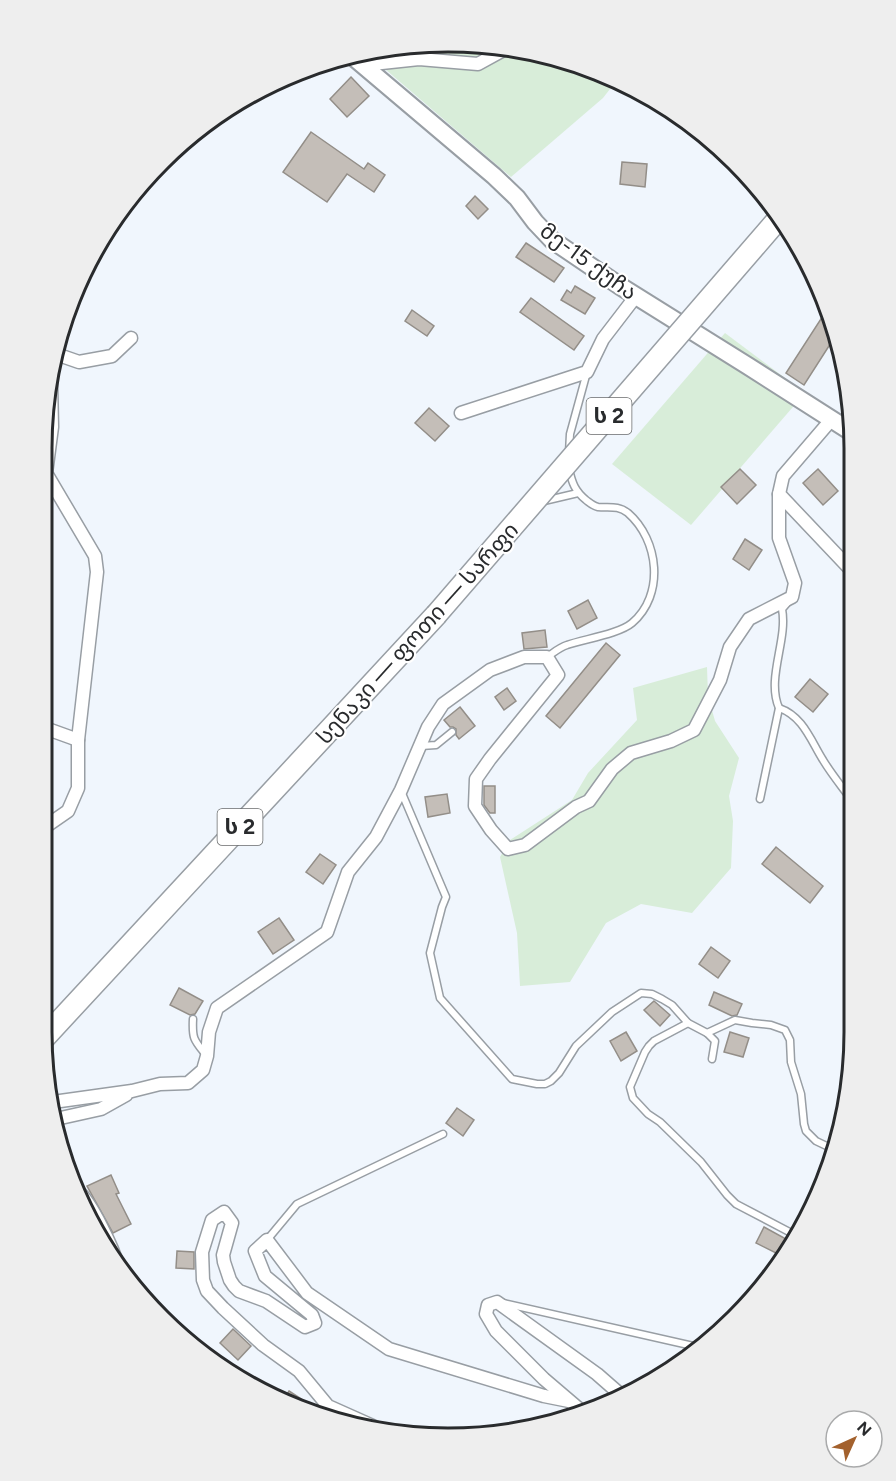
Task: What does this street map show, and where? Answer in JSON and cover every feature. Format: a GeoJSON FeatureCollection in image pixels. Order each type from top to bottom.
{"type":"FeatureCollection","features":[{"type":"Feature","properties":{"kind":"highway","name":"სენაკი — ფოთი — სარფი"},"geometry":{"type":"LineString","coordinates":[[52,1029],[436,615],[774,224]]}},
{"type":"Feature","properties":{"kind":"street"},"geometry":{"type":"LineString","coordinates":[[373,60],[419,59],[478,64],[494,55]]}},
{"type":"Feature","properties":{"kind":"street","name":"მე-15 ქუჩა"},"geometry":{"type":"LineString","coordinates":[[360,63],[494,176],[517,198],[552,240],[843,427]]}},
{"type":"Feature","properties":{"kind":"street"},"geometry":{"type":"LineString","coordinates":[[461,413],[587,372],[603,339],[636,296]]}},
{"type":"Feature","properties":{"kind":"street"},"geometry":{"type":"LineString","coordinates":[[63,357],[79,362],[112,356],[131,338]]}},
{"type":"Feature","properties":{"kind":"street"},"geometry":{"type":"LineString","coordinates":[[59,1101],[132,1091],[160,1084],[188,1083],[203,1070],[209,1032],[217,1008],[327,932],[348,872],[376,837],[401,790],[428,727],[443,704],[490,670],[524,657],[547,657],[558,675],[476,779],[475,806],[491,830],[508,849],[525,845],[576,807],[589,801],[612,769],[631,753],[671,741],[694,730],[720,680],[730,647],[749,619],[792,597],[795,583],[779,538],[779,494],[783,476],[831,420]]}},
{"type":"Feature","properties":{"kind":"street"},"geometry":{"type":"LineString","coordinates":[[52,485],[95,556],[97,572],[78,740],[78,788],[68,811],[52,822]]}},
{"type":"Feature","properties":{"kind":"street"},"geometry":{"type":"LineString","coordinates":[[779,494],[844,563]]}},
{"type":"Feature","properties":{"kind":"street"},"geometry":{"type":"LineString","coordinates":[[52,731],[78,740]]}},
{"type":"Feature","properties":{"kind":"street"},"geometry":{"type":"LineString","coordinates":[[62,1118],[100,1109],[132,1091]]}},
{"type":"Feature","properties":{"kind":"street"},"geometry":{"type":"LineString","coordinates":[[351,1416],[328,1406],[299,1371],[263,1345],[207,1291],[202,1252],[212,1220],[224,1212],[232,1223],[223,1255],[224,1262],[230,1280],[239,1291],[267,1301],[305,1327],[315,1323],[309,1312],[265,1276],[255,1251],[267,1240],[307,1293],[389,1349],[544,1396],[569,1401]]}},
{"type":"Feature","properties":{"kind":"street"},"geometry":{"type":"LineString","coordinates":[[577,1407],[544,1379],[496,1331],[486,1314],[488,1305],[497,1302],[597,1374],[616,1391]]}},
{"type":"Feature","properties":{"kind":"lane"},"geometry":{"type":"LineString","coordinates":[[547,657],[564,646],[622,629],[631,623],[644,609],[654,581],[651,548],[639,524],[617,507],[594,507],[578,493],[572,484],[568,464],[570,435],[587,372]]}},
{"type":"Feature","properties":{"kind":"lane"},"geometry":{"type":"LineString","coordinates":[[534,497],[544,501],[578,493]]}},
{"type":"Feature","properties":{"kind":"lane"},"geometry":{"type":"LineString","coordinates":[[760,799],[779,708],[775,699],[784,619],[782,609],[792,597]]}},
{"type":"Feature","properties":{"kind":"lane"},"geometry":{"type":"LineString","coordinates":[[779,708],[787,710],[801,723],[823,761],[844,790]]}},
{"type":"Feature","properties":{"kind":"lane"},"geometry":{"type":"LineString","coordinates":[[420,746],[436,745],[452,732]]}},
{"type":"Feature","properties":{"kind":"lane"},"geometry":{"type":"LineString","coordinates":[[401,790],[446,897],[430,953],[440,998],[512,1079],[537,1084],[551,1081],[559,1073],[576,1046],[612,1012],[641,993],[652,994],[672,1005],[688,1023],[707,1033],[715,1041],[712,1059]]}},
{"type":"Feature","properties":{"kind":"lane"},"geometry":{"type":"LineString","coordinates":[[193,1019],[194,1040],[207,1056]]}},
{"type":"Feature","properties":{"kind":"lane"},"geometry":{"type":"LineString","coordinates":[[707,1033],[735,1020],[771,1025],[785,1030],[790,1040],[791,1062],[801,1094],[806,1131],[816,1141],[827,1146]]}},
{"type":"Feature","properties":{"kind":"lane"},"geometry":{"type":"LineString","coordinates":[[688,1023],[649,1046],[630,1087],[633,1098],[701,1162],[736,1204],[790,1233]]}},
{"type":"Feature","properties":{"kind":"lane"},"geometry":{"type":"LineString","coordinates":[[267,1240],[297,1204],[443,1134]]}},
{"type":"Feature","properties":{"kind":"lane"},"geometry":{"type":"LineString","coordinates":[[497,1302],[691,1345]]}},
{"type":"Feature","properties":{"kind":"green space"},"geometry":{"type":"Polygon","coordinates":[[[448,52],[500,56],[575,73],[611,88],[603,98],[511,177],[374,60],[448,52]]]}},
{"type":"Feature","properties":{"kind":"green space"},"geometry":{"type":"Polygon","coordinates":[[[725,333],[805,393],[691,525],[612,464],[725,333]]]}},
{"type":"Feature","properties":{"kind":"green space"},"geometry":{"type":"Polygon","coordinates":[[[707,667],[708,696],[715,721],[739,758],[729,796],[733,821],[731,868],[692,913],[641,904],[606,923],[570,982],[520,986],[517,933],[500,857],[510,840],[572,800],[588,773],[637,720],[633,688],[707,667]]]}},
{"type":"Feature","properties":{"kind":"building"},"geometry":{"type":"Polygon","coordinates":[[[351,77],[369,96],[347,117],[330,99],[351,77]]]}},
{"type":"Feature","properties":{"kind":"building"},"geometry":{"type":"Polygon","coordinates":[[[311,132],[364,169],[368,163],[385,175],[374,192],[347,174],[327,202],[283,172],[311,132]]]}},
{"type":"Feature","properties":{"kind":"building"},"geometry":{"type":"Polygon","coordinates":[[[622,162],[647,164],[645,187],[620,184],[622,162]]]}},
{"type":"Feature","properties":{"kind":"building"},"geometry":{"type":"Polygon","coordinates":[[[475,196],[488,209],[478,219],[466,206],[475,196]]]}},
{"type":"Feature","properties":{"kind":"building"},"geometry":{"type":"Polygon","coordinates":[[[526,243],[564,268],[554,282],[516,257],[526,243]]]}},
{"type":"Feature","properties":{"kind":"building"},"geometry":{"type":"Polygon","coordinates":[[[575,286],[595,298],[585,314],[561,300],[567,290],[571,293],[575,286]]]}},
{"type":"Feature","properties":{"kind":"building"},"geometry":{"type":"Polygon","coordinates":[[[531,298],[584,336],[574,350],[520,312],[531,298]]]}},
{"type":"Feature","properties":{"kind":"building"},"geometry":{"type":"Polygon","coordinates":[[[412,310],[434,326],[427,336],[405,321],[412,310]]]}},
{"type":"Feature","properties":{"kind":"building"},"geometry":{"type":"Polygon","coordinates":[[[822,318],[830,345],[804,385],[786,373],[822,318]]]}},
{"type":"Feature","properties":{"kind":"building"},"geometry":{"type":"Polygon","coordinates":[[[429,408],[449,426],[435,441],[415,423],[429,408]]]}},
{"type":"Feature","properties":{"kind":"building"},"geometry":{"type":"Polygon","coordinates":[[[740,469],[756,485],[737,504],[721,487],[740,469]]]}},
{"type":"Feature","properties":{"kind":"building"},"geometry":{"type":"Polygon","coordinates":[[[818,469],[838,491],[823,505],[803,483],[818,469]]]}},
{"type":"Feature","properties":{"kind":"building"},"geometry":{"type":"Polygon","coordinates":[[[745,539],[762,550],[749,570],[733,559],[745,539]]]}},
{"type":"Feature","properties":{"kind":"building"},"geometry":{"type":"Polygon","coordinates":[[[588,600],[597,618],[577,629],[568,611],[588,600]]]}},
{"type":"Feature","properties":{"kind":"building"},"geometry":{"type":"Polygon","coordinates":[[[545,630],[547,647],[524,649],[522,633],[545,630]]]}},
{"type":"Feature","properties":{"kind":"building"},"geometry":{"type":"Polygon","coordinates":[[[606,643],[620,655],[560,728],[546,716],[606,643]]]}},
{"type":"Feature","properties":{"kind":"building"},"geometry":{"type":"Polygon","coordinates":[[[810,679],[828,694],[813,712],[795,697],[810,679]]]}},
{"type":"Feature","properties":{"kind":"building"},"geometry":{"type":"Polygon","coordinates":[[[507,688],[516,701],[504,710],[495,697],[507,688]]]}},
{"type":"Feature","properties":{"kind":"building"},"geometry":{"type":"Polygon","coordinates":[[[460,707],[475,726],[459,739],[456,729],[450,727],[444,720],[460,707]]]}},
{"type":"Feature","properties":{"kind":"building"},"geometry":{"type":"Polygon","coordinates":[[[484,786],[495,786],[495,813],[490,813],[484,805],[484,786]]]}},
{"type":"Feature","properties":{"kind":"building"},"geometry":{"type":"Polygon","coordinates":[[[447,794],[450,813],[428,817],[425,797],[447,794]]]}},
{"type":"Feature","properties":{"kind":"building"},"geometry":{"type":"Polygon","coordinates":[[[776,847],[823,886],[810,903],[762,864],[776,847]]]}},
{"type":"Feature","properties":{"kind":"building"},"geometry":{"type":"Polygon","coordinates":[[[320,854],[336,865],[323,884],[306,872],[320,854]]]}},
{"type":"Feature","properties":{"kind":"building"},"geometry":{"type":"Polygon","coordinates":[[[279,918],[294,940],[273,954],[258,932],[279,918]]]}},
{"type":"Feature","properties":{"kind":"building"},"geometry":{"type":"Polygon","coordinates":[[[711,947],[730,961],[718,978],[699,964],[711,947]]]}},
{"type":"Feature","properties":{"kind":"building"},"geometry":{"type":"Polygon","coordinates":[[[179,988],[203,1001],[195,1014],[190,1015],[170,1005],[179,988]]]}},
{"type":"Feature","properties":{"kind":"building"},"geometry":{"type":"Polygon","coordinates":[[[714,992],[742,1004],[737,1015],[732,1016],[709,1005],[714,992]]]}},
{"type":"Feature","properties":{"kind":"building"},"geometry":{"type":"Polygon","coordinates":[[[654,1001],[670,1015],[660,1026],[644,1010],[654,1001]]]}},
{"type":"Feature","properties":{"kind":"building"},"geometry":{"type":"Polygon","coordinates":[[[626,1032],[637,1051],[621,1061],[610,1041],[626,1032]]]}},
{"type":"Feature","properties":{"kind":"building"},"geometry":{"type":"Polygon","coordinates":[[[730,1032],[749,1038],[743,1057],[724,1052],[730,1032]]]}},
{"type":"Feature","properties":{"kind":"building"},"geometry":{"type":"Polygon","coordinates":[[[457,1108],[474,1120],[463,1136],[446,1123],[457,1108]]]}},
{"type":"Feature","properties":{"kind":"building"},"geometry":{"type":"Polygon","coordinates":[[[111,1175],[119,1193],[116,1194],[131,1224],[113,1233],[87,1186],[111,1175]]]}},
{"type":"Feature","properties":{"kind":"building"},"geometry":{"type":"Polygon","coordinates":[[[764,1227],[786,1239],[777,1253],[756,1243],[764,1227]]]}},
{"type":"Feature","properties":{"kind":"building"},"geometry":{"type":"Polygon","coordinates":[[[177,1251],[194,1252],[194,1269],[176,1268],[177,1251]]]}},
{"type":"Feature","properties":{"kind":"building"},"geometry":{"type":"Polygon","coordinates":[[[233,1329],[251,1346],[238,1360],[220,1343],[233,1329]]]}},
{"type":"Feature","properties":{"kind":"building"},"geometry":{"type":"Polygon","coordinates":[[[289,1391],[304,1401],[297,1398],[287,1394],[289,1391]]]}}]}
